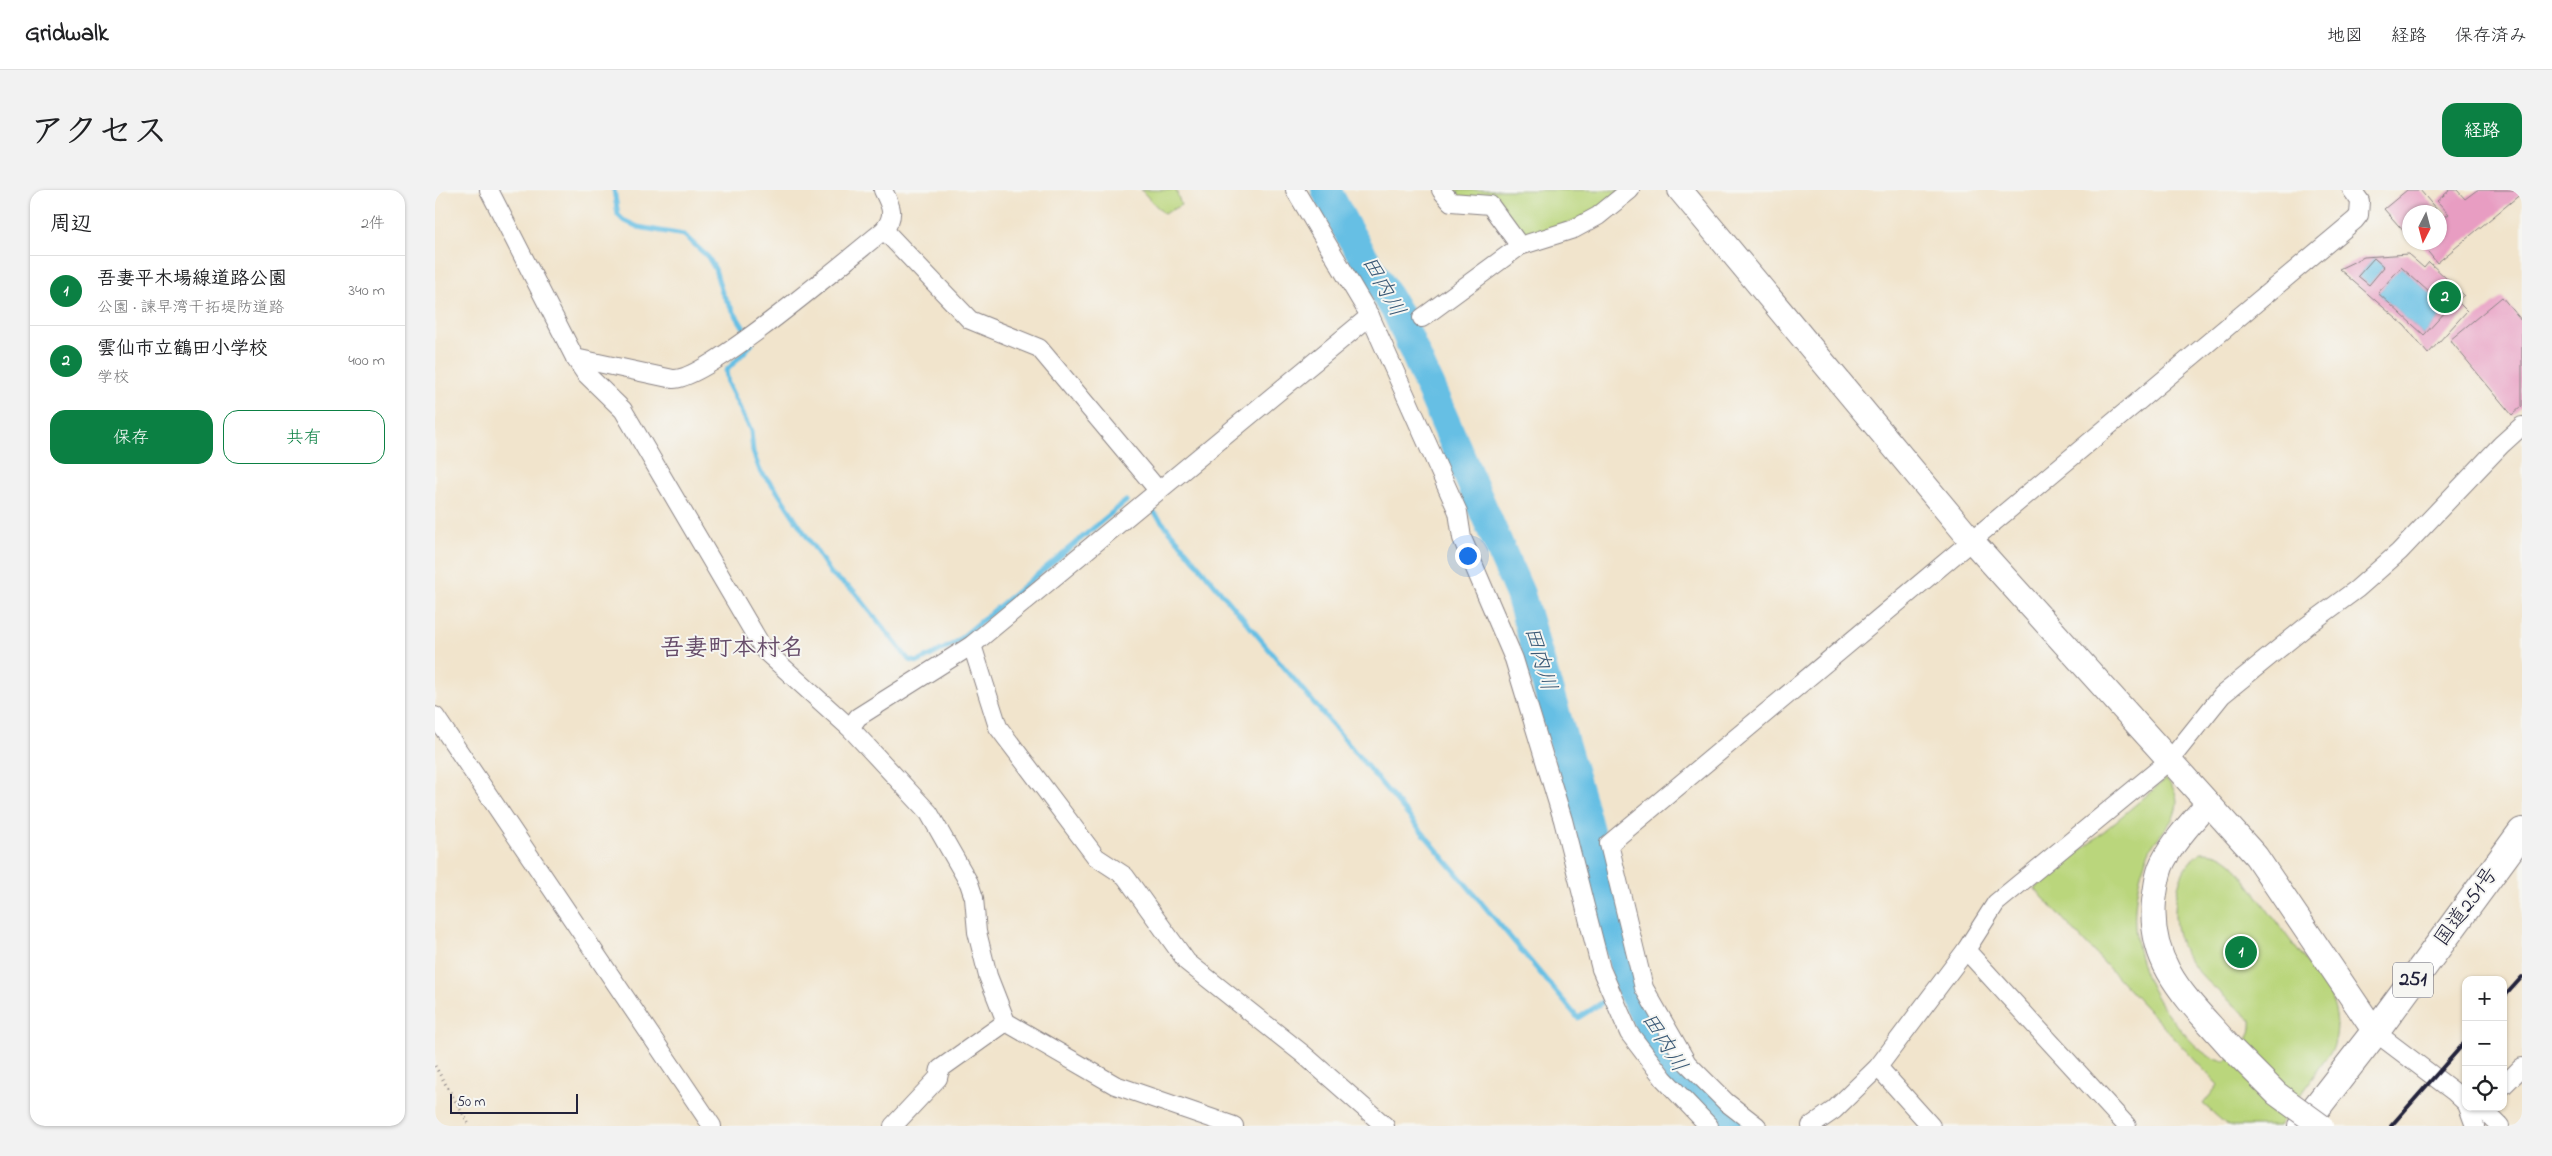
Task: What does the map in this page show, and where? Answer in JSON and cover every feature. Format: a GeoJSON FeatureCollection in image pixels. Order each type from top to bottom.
{"type":"FeatureCollection","features":[{"type":"Feature","properties":{"kind":"highway","name":"国道251号"},"geometry":{"type":"LineString","coordinates":[[2302,1126],[2375,1032],[2522,832]]}},
{"type":"Feature","properties":{"kind":"street"},"geometry":{"type":"LineString","coordinates":[[489,190],[575,358],[585,373],[623,410],[764,650],[850,728],[929,813],[969,883],[973,898],[977,932],[988,976],[1006,1022],[1115,1085],[1208,1122],[1234,1126]]}},
{"type":"Feature","properties":{"kind":"street"},"geometry":{"type":"LineString","coordinates":[[575,358],[673,379],[687,378],[757,332],[884,230],[893,215],[892,206],[883,190]]}},
{"type":"Feature","properties":{"kind":"street"},"geometry":{"type":"LineString","coordinates":[[1295,190],[1370,316],[1458,512],[1462,538],[1515,659],[1563,820],[1601,970],[1629,1033],[1664,1078],[1709,1126]]}},
{"type":"Feature","properties":{"kind":"street"},"geometry":{"type":"LineString","coordinates":[[1441,190],[1451,202],[1490,205],[1520,246]]}},
{"type":"Feature","properties":{"kind":"street"},"geometry":{"type":"LineString","coordinates":[[1422,318],[1520,246],[1574,229],[1598,216],[1630,190]]}},
{"type":"Feature","properties":{"kind":"street"},"geometry":{"type":"LineString","coordinates":[[1679,190],[1971,540],[2256,856],[2375,1032],[2462,1100]]}},
{"type":"Feature","properties":{"kind":"street"},"geometry":{"type":"LineString","coordinates":[[1757,1126],[1726,1102],[1687,1063],[1644,988],[1609,844],[2355,220],[2359,215],[2360,200],[2352,190]]}},
{"type":"Feature","properties":{"kind":"street"},"geometry":{"type":"LineString","coordinates":[[884,230],[970,320],[1039,348],[1158,490]]}},
{"type":"Feature","properties":{"kind":"street"},"geometry":{"type":"LineString","coordinates":[[850,728],[858,717],[972,645],[1370,316]]}},
{"type":"Feature","properties":{"kind":"street"},"geometry":{"type":"LineString","coordinates":[[1811,1126],[1834,1110],[1877,1067],[1967,950],[1996,903],[2170,760],[2222,696],[2307,625],[2357,589],[2399,552],[2501,445],[2522,426]]}},
{"type":"Feature","properties":{"kind":"street"},"geometry":{"type":"LineString","coordinates":[[972,645],[998,726],[1096,857],[1125,876],[1187,962],[1303,1054],[1385,1126]]}},
{"type":"Feature","properties":{"kind":"street"},"geometry":{"type":"LineString","coordinates":[[435,716],[711,1126]]}},
{"type":"Feature","properties":{"kind":"street"},"geometry":{"type":"LineString","coordinates":[[2208,803],[2175,842],[2163,862],[2156,887],[2153,914],[2156,940],[2163,963],[2180,990],[2231,1048],[2277,1094],[2321,1126]]}},
{"type":"Feature","properties":{"kind":"street"},"geometry":{"type":"LineString","coordinates":[[1967,950],[2127,1126]]}},
{"type":"Feature","properties":{"kind":"street"},"geometry":{"type":"LineString","coordinates":[[893,1126],[938,1078],[941,1069],[1006,1022]]}},
{"type":"Feature","properties":{"kind":"street"},"geometry":{"type":"LineString","coordinates":[[1877,1067],[1931,1126]]}},
{"type":"Feature","properties":{"kind":"street"},"geometry":{"type":"LineString","coordinates":[[2507,1082],[2522,1067]]}},
{"type":"Feature","properties":{"kind":"street"},"geometry":{"type":"LineString","coordinates":[[2474,1111],[2500,1126]]}},
{"type":"Feature","properties":{"kind":"path"},"geometry":{"type":"LineString","coordinates":[[435,1066],[470,1126]]}},
{"type":"Feature","properties":{"kind":"green space"},"geometry":{"type":"Polygon","coordinates":[[[1141,190],[1176,190],[1181,205],[1164,214],[1141,190]]]}},
{"type":"Feature","properties":{"kind":"green space"},"geometry":{"type":"Polygon","coordinates":[[[1447,190],[1620,190],[1597,211],[1521,241],[1491,201],[1453,197],[1447,190]]]}},
{"type":"Feature","properties":{"kind":"green space"},"geometry":{"type":"Polygon","coordinates":[[[2166,779],[2175,792],[2177,800],[2176,809],[2171,821],[2148,854],[2140,878],[2135,924],[2137,947],[2143,969],[2165,1011],[2196,1046],[2207,1055],[2220,1060],[2227,1061],[2241,1048],[2250,1033],[2251,1020],[2206,980],[2194,966],[2184,951],[2178,934],[2175,915],[2180,881],[2191,860],[2201,852],[2219,855],[2234,865],[2328,991],[2334,1005],[2337,1026],[2333,1048],[2279,1126],[2228,1126],[2203,1104],[2218,1085],[2035,889],[2166,779]]]}},
{"type":"Feature","properties":{"kind":"water"},"geometry":{"type":"Polygon","coordinates":[[[2374,258],[2384,267],[2369,285],[2358,276],[2374,258]]]}},
{"type":"Feature","properties":{"kind":"water"},"geometry":{"type":"Polygon","coordinates":[[[2401,267],[2448,309],[2424,335],[2378,293],[2401,267]]]}},
{"type":"Feature","properties":{"kind":"building"},"geometry":{"type":"Polygon","coordinates":[[[2407,190],[2420,190],[2433,205],[2402,205],[2402,229],[2384,209],[2407,190]]]}},
{"type":"Feature","properties":{"kind":"building"},"geometry":{"type":"Polygon","coordinates":[[[2450,190],[2457,190],[2465,199],[2477,190],[2522,190],[2522,193],[2437,263],[2426,250],[2447,250],[2447,215],[2449,214],[2447,205],[2441,205],[2437,201],[2450,190]]]}},
{"type":"Feature","properties":{"kind":"building"},"geometry":{"type":"Polygon","coordinates":[[[2408,254],[2424,268],[2429,262],[2464,295],[2457,301],[2467,311],[2428,354],[2405,326],[2339,269],[2364,257],[2408,254]],[[2374,258],[2358,276],[2369,285],[2384,267],[2374,258]],[[2401,267],[2378,293],[2424,335],[2448,309],[2401,267]]]}},
{"type":"Feature","properties":{"kind":"building"},"geometry":{"type":"Polygon","coordinates":[[[2502,297],[2522,321],[2522,406],[2512,415],[2450,340],[2502,297]]]}},
{"type":"Feature","properties":{"kind":"waterway"},"geometry":{"type":"LineString","coordinates":[[614,190],[618,215],[623,220],[638,227],[684,235],[708,257],[715,269],[722,293],[747,333]]}},
{"type":"Feature","properties":{"kind":"waterway","name":"田内川"},"geometry":{"type":"LineString","coordinates":[[1326,190],[1346,228],[1398,314],[1520,594],[1582,804],[1629,985],[1658,1041],[1678,1072],[1735,1126]]}},
{"type":"Feature","properties":{"kind":"waterway"},"geometry":{"type":"LineString","coordinates":[[752,344],[726,371],[728,384],[751,431],[753,452],[760,471],[775,488],[832,575],[854,591],[909,660],[918,662],[955,643],[1126,501]]}},
{"type":"Feature","properties":{"kind":"waterway"},"geometry":{"type":"LineString","coordinates":[[1153,511],[1578,1018],[1603,1002]]}},
{"type":"Feature","properties":{"kind":"waterway"},"geometry":{"type":"LineString","coordinates":[[1619,992],[1629,985]]}},
{"type":"Feature","properties":{"kind":"railway"},"geometry":{"type":"LineString","coordinates":[[2507,994],[2522,977]]}},
{"type":"Feature","properties":{"kind":"railway"},"geometry":{"type":"LineString","coordinates":[[2391,1126],[2462,1046]]}},
{"type":"Feature","properties":{"kind":"place","name":"雲仙市立鶴田小学校"},"geometry":{"type":"Point","coordinates":[2445,297]}},
{"type":"Feature","properties":{"kind":"place","name":"吾妻平木場線道路公園"},"geometry":{"type":"Point","coordinates":[2241,952]}},
{"type":"Feature","properties":{"kind":"district","name":"吾妻町本村名"},"geometry":{"type":"Point","coordinates":[732,649]}}]}
